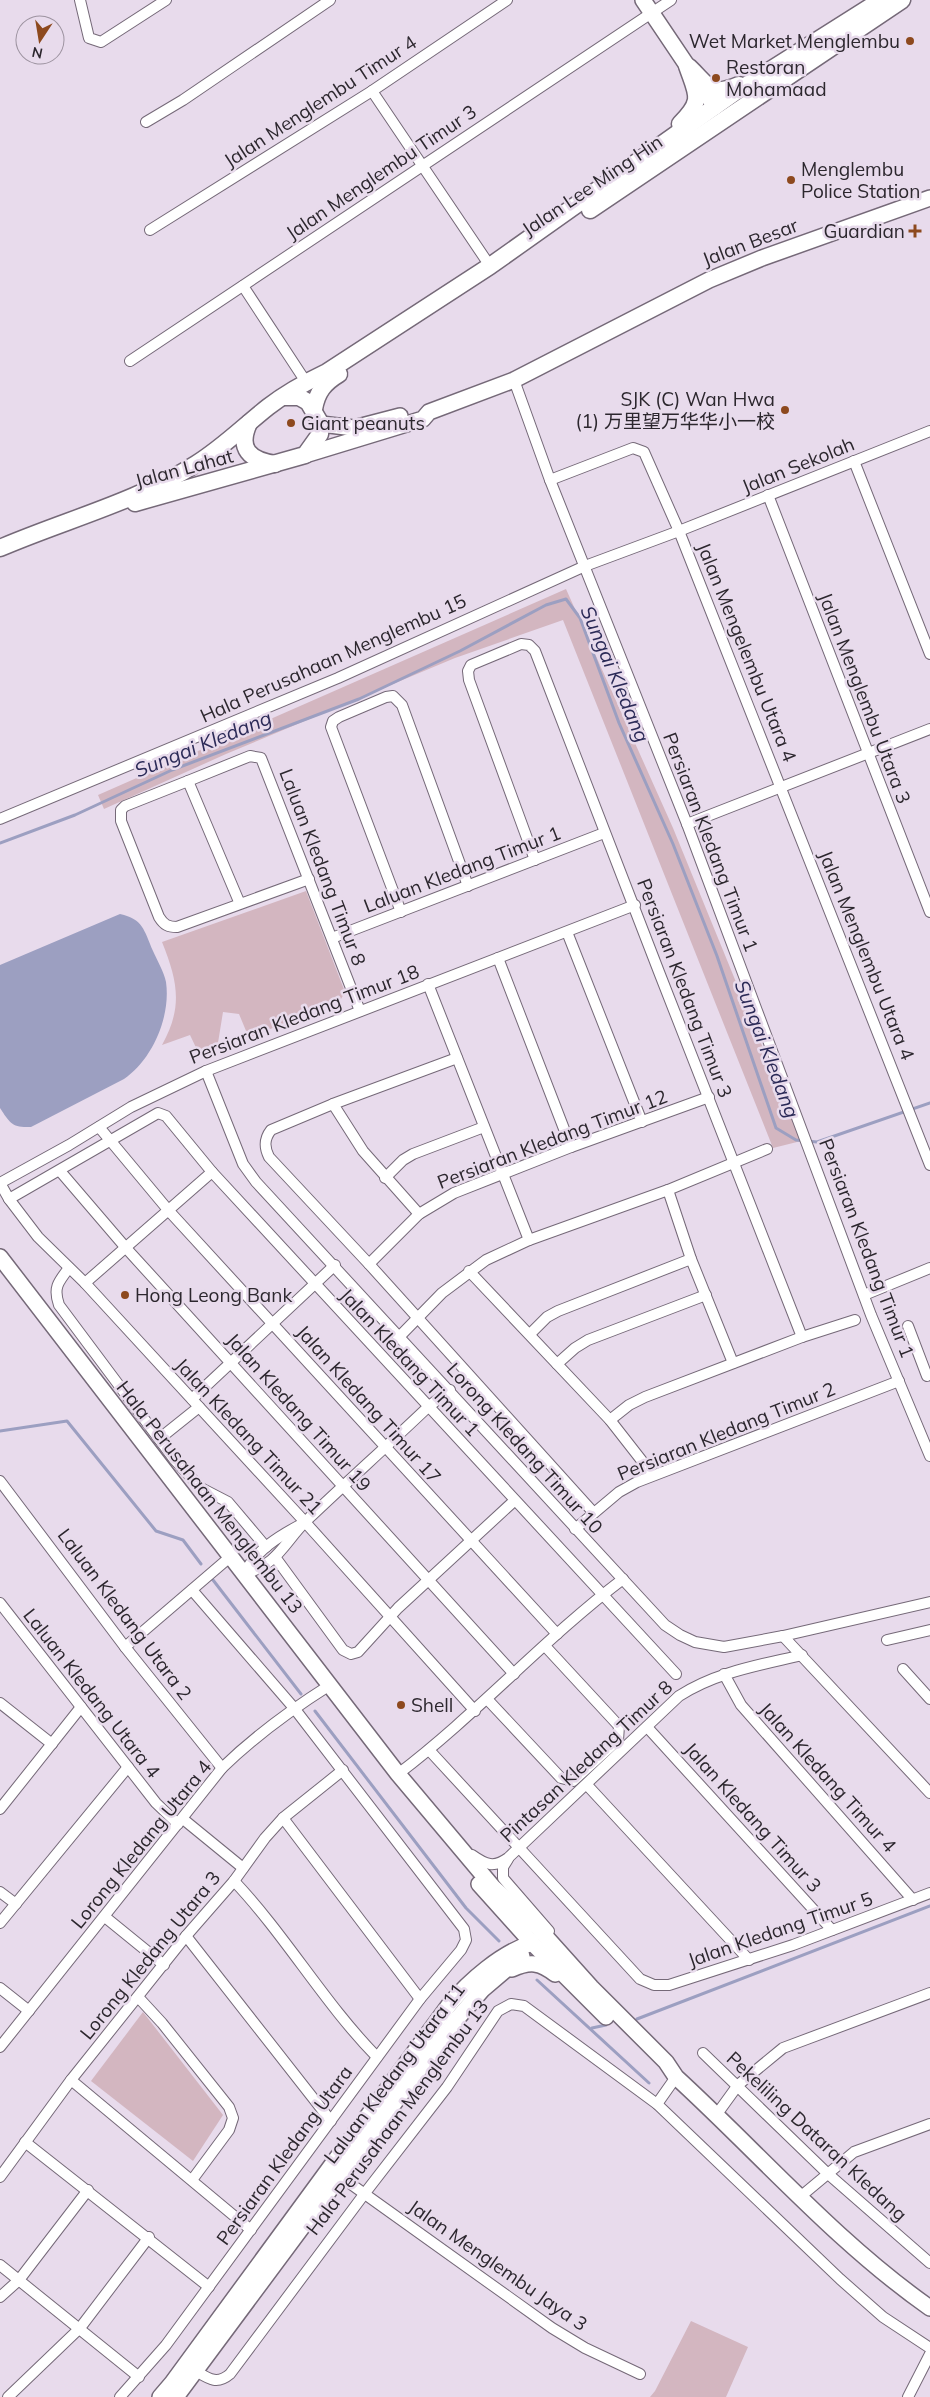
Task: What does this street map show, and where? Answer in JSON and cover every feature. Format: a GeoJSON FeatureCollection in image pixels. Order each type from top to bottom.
{"type":"FeatureCollection","features":[{"type":"Feature","properties":{"kind":"main road","name":"Jalan Lee Ming Hin"},"geometry":{"type":"LineString","coordinates":[[283,397],[306,382],[327,372],[490,266],[586,200],[714,105],[880,0]]}},
{"type":"Feature","properties":{"kind":"main road","name":"Jalan Lee Ming Hin"},"geometry":{"type":"LineString","coordinates":[[314,409],[316,396],[322,386],[334,377],[496,274],[902,0]]}},
{"type":"Feature","properties":{"kind":"main road"},"geometry":{"type":"LineString","coordinates":[[687,66],[710,87],[722,92],[760,77]]}},
{"type":"Feature","properties":{"kind":"main road"},"geometry":{"type":"LineString","coordinates":[[653,150],[695,108],[697,96],[687,66]]}},
{"type":"Feature","properties":{"kind":"main road"},"geometry":{"type":"LineString","coordinates":[[675,152],[705,124],[714,105],[734,108],[757,97]]}},
{"type":"Feature","properties":{"kind":"main road"},"geometry":{"type":"LineString","coordinates":[[283,397],[299,397],[308,402],[314,409],[321,424],[320,434],[305,455],[275,464],[263,462],[252,456],[246,449],[244,432],[249,422],[283,397]]}},
{"type":"Feature","properties":{"kind":"main road","name":"Jalan Lahat"},"geometry":{"type":"LineString","coordinates":[[0,548],[103,509],[160,484],[197,463],[249,422]]}},
{"type":"Feature","properties":{"kind":"main road","name":"Jalan Lahat"},"geometry":{"type":"LineString","coordinates":[[103,509],[162,497],[275,464]]}},
{"type":"Feature","properties":{"kind":"street"},"geometry":{"type":"LineString","coordinates":[[80,0],[89,38],[101,42],[166,0]]}},
{"type":"Feature","properties":{"kind":"street"},"geometry":{"type":"LineString","coordinates":[[146,122],[183,100],[330,0]]}},
{"type":"Feature","properties":{"kind":"street","name":"Jalan Menglembu Timur 4"},"geometry":{"type":"LineString","coordinates":[[150,230],[372,91],[507,0]]}},
{"type":"Feature","properties":{"kind":"street"},"geometry":{"type":"LineString","coordinates":[[643,0],[714,105]]}},
{"type":"Feature","properties":{"kind":"street","name":"Jalan Menglembu Timur 3"},"geometry":{"type":"LineString","coordinates":[[130,361],[671,0]]}},
{"type":"Feature","properties":{"kind":"street"},"geometry":{"type":"LineString","coordinates":[[372,91],[490,266]]}},
{"type":"Feature","properties":{"kind":"street","name":"Jalan Besar"},"geometry":{"type":"LineString","coordinates":[[305,455],[423,418],[429,412],[514,380],[692,288],[762,258],[930,198]]}},
{"type":"Feature","properties":{"kind":"street","name":"Jalan Besar"},"geometry":{"type":"LineString","coordinates":[[673,299],[679,300],[758,265],[930,203]]}},
{"type":"Feature","properties":{"kind":"street"},"geometry":{"type":"LineString","coordinates":[[243,286],[306,382]]}},
{"type":"Feature","properties":{"kind":"street","name":"Persiaran Kledang Timur 1"},"geometry":{"type":"LineString","coordinates":[[514,380],[550,480],[687,824],[864,1296],[930,1456]]}},
{"type":"Feature","properties":{"kind":"street","name":"Jalan Besar"},"geometry":{"type":"LineString","coordinates":[[321,424],[354,428],[419,411],[429,412]]}},
{"type":"Feature","properties":{"kind":"street","name":"Jalan Sekolah"},"geometry":{"type":"LineString","coordinates":[[679,531],[930,431]]}},
{"type":"Feature","properties":{"kind":"street","name":"Jalan Mengelembu Utara 4"},"geometry":{"type":"LineString","coordinates":[[550,480],[632,448],[644,452],[679,531],[782,787]]}},
{"type":"Feature","properties":{"kind":"street"},"geometry":{"type":"LineString","coordinates":[[854,461],[930,654]]}},
{"type":"Feature","properties":{"kind":"street","name":"Jalan Menglembu Utara 3"},"geometry":{"type":"LineString","coordinates":[[768,496],[930,912]]}},
{"type":"Feature","properties":{"kind":"street","name":"Hala Perusahaan Menglembu 15"},"geometry":{"type":"LineString","coordinates":[[0,818],[338,678],[584,566],[679,531]]}},
{"type":"Feature","properties":{"kind":"street","name":"Persiaran Kledang Timur 3"},"geometry":{"type":"LineString","coordinates":[[535,860],[469,680],[468,671],[471,665],[521,644],[529,645],[535,651],[604,833],[710,1097],[802,1337]]}},
{"type":"Feature","properties":{"kind":"street"},"geometry":{"type":"LineString","coordinates":[[400,912],[332,734],[331,727],[333,721],[339,717],[386,697],[393,696],[402,705],[468,886]]}},
{"type":"Feature","properties":{"kind":"street"},"geometry":{"type":"LineString","coordinates":[[687,824],[930,729]]}},
{"type":"Feature","properties":{"kind":"street","name":"Laluan Kledang Timur 8"},"geometry":{"type":"LineString","coordinates":[[188,781],[250,756],[261,758],[264,762],[360,1011]]}},
{"type":"Feature","properties":{"kind":"street"},"geometry":{"type":"LineString","coordinates":[[240,904],[188,781],[125,806],[120,815],[121,821],[163,924],[169,927],[177,927],[309,879]]}},
{"type":"Feature","properties":{"kind":"street","name":"Jalan Menglembu Utara 4"},"geometry":{"type":"LineString","coordinates":[[782,787],[930,1165]]}},
{"type":"Feature","properties":{"kind":"street","name":"Laluan Kledang Timur 1"},"geometry":{"type":"LineString","coordinates":[[332,938],[604,833]]}},
{"type":"Feature","properties":{"kind":"street","name":"Persiaran Kledang Timur 18"},"geometry":{"type":"LineString","coordinates":[[0,1183],[156,1094],[206,1070],[634,905]]}},
{"type":"Feature","properties":{"kind":"street"},"geometry":{"type":"LineString","coordinates":[[567,932],[642,1122]]}},
{"type":"Feature","properties":{"kind":"street"},"geometry":{"type":"LineString","coordinates":[[498,958],[572,1147]]}},
{"type":"Feature","properties":{"kind":"street"},"geometry":{"type":"LineString","coordinates":[[428,984],[529,1240]]}},
{"type":"Feature","properties":{"kind":"street"},"geometry":{"type":"LineString","coordinates":[[419,1214],[363,1151],[333,1104],[457,1058]]}},
{"type":"Feature","properties":{"kind":"street","name":"Lorong Kledang Timur 10"},"geometry":{"type":"LineString","coordinates":[[206,1070],[243,1164],[256,1182],[450,1390],[575,1529],[665,1624],[680,1635],[695,1642],[724,1647],[783,1636],[930,1603]]}},
{"type":"Feature","properties":{"kind":"street","name":"Persiaran Kledang Timur 12"},"geometry":{"type":"LineString","coordinates":[[369,1264],[419,1214],[454,1193],[572,1147],[710,1097]]}},
{"type":"Feature","properties":{"kind":"street","name":"Lorong Kledang Timur 10"},"geometry":{"type":"LineString","coordinates":[[333,1104],[271,1130],[265,1142],[265,1151],[269,1158],[369,1264],[593,1512]]}},
{"type":"Feature","properties":{"kind":"street","name":"Jalan Kledang Timur 1"},"geometry":{"type":"LineString","coordinates":[[9,1199],[158,1113],[166,1116],[212,1172],[514,1501],[676,1674]]}},
{"type":"Feature","properties":{"kind":"street","name":"Jalan Kledang Timur 17"},"geometry":{"type":"LineString","coordinates":[[99,1127],[169,1211],[557,1634]]}},
{"type":"Feature","properties":{"kind":"street"},"geometry":{"type":"LineString","coordinates":[[385,1178],[399,1163],[413,1154],[484,1127]]}},
{"type":"Feature","properties":{"kind":"street"},"geometry":{"type":"LineString","coordinates":[[400,1336],[469,1271],[486,1260],[529,1240],[668,1190],[767,1149]]}},
{"type":"Feature","properties":{"kind":"street","name":"Jalan Kledang Timur 19"},"geometry":{"type":"LineString","coordinates":[[60,1171],[126,1248],[514,1674]]}},
{"type":"Feature","properties":{"kind":"street"},"geometry":{"type":"LineString","coordinates":[[85,1283],[212,1172]]}},
{"type":"Feature","properties":{"kind":"street","name":"Jalan Kledang Timur 21"},"geometry":{"type":"LineString","coordinates":[[0,1183],[9,1199],[38,1237],[85,1283],[305,1522],[474,1711]]}},
{"type":"Feature","properties":{"kind":"street"},"geometry":{"type":"LineString","coordinates":[[668,1190],[691,1259],[733,1363]]}},
{"type":"Feature","properties":{"kind":"street","name":"Hala Perusahaan Menglembu 13"},"geometry":{"type":"LineString","coordinates":[[0,1257],[398,1774]]}},
{"type":"Feature","properties":{"kind":"street"},"geometry":{"type":"LineString","coordinates":[[530,1334],[547,1317],[558,1311],[691,1259]]}},
{"type":"Feature","properties":{"kind":"street"},"geometry":{"type":"LineString","coordinates":[[159,1439],[231,1364],[335,1266]]}},
{"type":"Feature","properties":{"kind":"street"},"geometry":{"type":"LineString","coordinates":[[69,1268],[59,1281],[55,1294],[59,1305],[159,1439],[193,1480],[201,1488],[228,1502],[266,1546]]}},
{"type":"Feature","properties":{"kind":"street"},"geometry":{"type":"LineString","coordinates":[[864,1296],[930,1268]]}},
{"type":"Feature","properties":{"kind":"street"},"geometry":{"type":"LineString","coordinates":[[469,1271],[610,1420],[653,1476]]}},
{"type":"Feature","properties":{"kind":"street"},"geometry":{"type":"LineString","coordinates":[[557,1364],[588,1340],[706,1295]]}},
{"type":"Feature","properties":{"kind":"street"},"geometry":{"type":"LineString","coordinates":[[610,1420],[629,1405],[645,1397],[802,1337],[855,1320]]}},
{"type":"Feature","properties":{"kind":"street"},"geometry":{"type":"LineString","coordinates":[[908,1326],[929,1378]]}},
{"type":"Feature","properties":{"kind":"street","name":"Persiaran Kledang Timur 2"},"geometry":{"type":"LineString","coordinates":[[575,1529],[619,1492],[653,1476],[899,1381]]}},
{"type":"Feature","properties":{"kind":"street"},"geometry":{"type":"LineString","coordinates":[[244,1574],[257,1571],[286,1548],[305,1522],[428,1407],[450,1390]]}},
{"type":"Feature","properties":{"kind":"street","name":"Laluan Kledang Utara 2"},"geometry":{"type":"LineString","coordinates":[[0,1481],[125,1647],[222,1768]]}},
{"type":"Feature","properties":{"kind":"street"},"geometry":{"type":"LineString","coordinates":[[275,1557],[343,1650],[351,1654],[358,1652],[428,1580],[514,1501]]}},
{"type":"Feature","properties":{"kind":"street"},"geometry":{"type":"LineString","coordinates":[[244,1574],[250,1562],[266,1546],[305,1522]]}},
{"type":"Feature","properties":{"kind":"street"},"geometry":{"type":"LineString","coordinates":[[125,1647],[230,1557]]}},
{"type":"Feature","properties":{"kind":"street"},"geometry":{"type":"LineString","coordinates":[[398,1774],[474,1711],[557,1634],[622,1579]]}},
{"type":"Feature","properties":{"kind":"street"},"geometry":{"type":"LineString","coordinates":[[192,1590],[294,1708],[343,1770]]}},
{"type":"Feature","properties":{"kind":"street","name":"Laluan Kledang Utara 4"},"geometry":{"type":"LineString","coordinates":[[0,1603],[156,1803],[243,1868]]}},
{"type":"Feature","properties":{"kind":"street"},"geometry":{"type":"LineString","coordinates":[[887,1640],[930,1630]]}},
{"type":"Feature","properties":{"kind":"street"},"geometry":{"type":"LineString","coordinates":[[783,1636],[930,1793]]}},
{"type":"Feature","properties":{"kind":"street"},"geometry":{"type":"LineString","coordinates":[[487,1699],[561,1778],[573,1781],[618,1740],[618,1726],[546,1646]]}},
{"type":"Feature","properties":{"kind":"street","name":"Pintasan Kledang Timur 8"},"geometry":{"type":"LineString","coordinates":[[452,1836],[482,1863],[498,1865],[587,1785],[679,1696],[696,1685],[724,1674],[802,1655]]}},
{"type":"Feature","properties":{"kind":"street"},"geometry":{"type":"LineString","coordinates":[[903,1669],[930,1699]]}},
{"type":"Feature","properties":{"kind":"street","name":"Jalan Kledang Timur 4"},"geometry":{"type":"LineString","coordinates":[[724,1674],[741,1705],[913,1900]]}},
{"type":"Feature","properties":{"kind":"street","name":"Lorong Kledang Utara 4"},"geometry":{"type":"LineString","coordinates":[[0,2047],[181,1822],[222,1768],[294,1708],[330,1685]]}},
{"type":"Feature","properties":{"kind":"street"},"geometry":{"type":"LineString","coordinates":[[0,1702],[52,1744]]}},
{"type":"Feature","properties":{"kind":"street"},"geometry":{"type":"LineString","coordinates":[[2,1803],[81,1707]]}},
{"type":"Feature","properties":{"kind":"street","name":"Jalan Kledang Timur 3"},"geometry":{"type":"LineString","coordinates":[[647,1727],[832,1930]]}},
{"type":"Feature","properties":{"kind":"street"},"geometry":{"type":"LineString","coordinates":[[429,1750],[520,1847]]}},
{"type":"Feature","properties":{"kind":"street"},"geometry":{"type":"LineString","coordinates":[[0,1923],[128,1767]]}},
{"type":"Feature","properties":{"kind":"street","name":"Lorong Kledang Utara 3"},"geometry":{"type":"LineString","coordinates":[[0,2177],[71,2080],[186,1936],[234,1881],[283,1818],[343,1770]]}},
{"type":"Feature","properties":{"kind":"street","name":"Persiaran Kledang Utara"},"geometry":{"type":"LineString","coordinates":[[120,2397],[166,2345],[420,1999],[461,1950],[466,1940],[464,1929],[343,1770]]}},
{"type":"Feature","properties":{"kind":"street"},"geometry":{"type":"LineString","coordinates":[[398,1774],[524,1924],[530,1933],[532,1943]]}},
{"type":"Feature","properties":{"kind":"street"},"geometry":{"type":"LineString","coordinates":[[398,1774],[399,1780],[497,1907],[574,1987],[659,2067],[676,2076]]}},
{"type":"Feature","properties":{"kind":"street"},"geometry":{"type":"LineString","coordinates":[[587,1785],[749,1960]]}},
{"type":"Feature","properties":{"kind":"street"},"geometry":{"type":"LineString","coordinates":[[283,1818],[420,1999]]}},
{"type":"Feature","properties":{"kind":"street","name":"Jalan Kledang Timur 5"},"geometry":{"type":"LineString","coordinates":[[520,1847],[640,1979],[654,1986],[669,1985],[749,1960],[930,1893]]}},
{"type":"Feature","properties":{"kind":"street","name":"Pintasan Kledang Timur 8"},"geometry":{"type":"LineString","coordinates":[[508,1858],[502,1873],[506,1884],[538,1917],[604,2000]]}},
{"type":"Feature","properties":{"kind":"street"},"geometry":{"type":"LineString","coordinates":[[234,1881],[292,1950],[355,2032],[377,2057]]}},
{"type":"Feature","properties":{"kind":"street"},"geometry":{"type":"LineString","coordinates":[[493,1887],[538,1928],[591,1987],[666,2062],[676,2076],[800,2197],[889,2280],[930,2308]]}},
{"type":"Feature","properties":{"kind":"street"},"geometry":{"type":"LineString","coordinates":[[0,1892],[16,1904]]}},
{"type":"Feature","properties":{"kind":"street"},"geometry":{"type":"LineString","coordinates":[[493,1972],[511,1940],[510,1933],[497,1907]]}},
{"type":"Feature","properties":{"kind":"street"},"geometry":{"type":"LineString","coordinates":[[105,1917],[164,1965]]}},
{"type":"Feature","properties":{"kind":"street"},"geometry":{"type":"LineString","coordinates":[[186,1936],[331,2121]]}},
{"type":"Feature","properties":{"kind":"street"},"geometry":{"type":"LineString","coordinates":[[532,1943],[547,1949],[574,1976],[591,1987]]}},
{"type":"Feature","properties":{"kind":"street","name":"Laluan Kledang Utara 11"},"geometry":{"type":"LineString","coordinates":[[160,2397],[448,2005],[493,1972],[521,1957],[532,1943]]}},
{"type":"Feature","properties":{"kind":"street"},"geometry":{"type":"LineString","coordinates":[[493,1972],[530,1963],[546,1967],[574,1987]]}},
{"type":"Feature","properties":{"kind":"street","name":"Laluan Kledang Utara 11"},"geometry":{"type":"LineString","coordinates":[[176,2397],[342,2177],[493,1972]]}},
{"type":"Feature","properties":{"kind":"street"},"geometry":{"type":"LineString","coordinates":[[0,1988],[28,2011]]}},
{"type":"Feature","properties":{"kind":"street"},"geometry":{"type":"LineString","coordinates":[[717,2114],[738,2085],[783,2048],[930,1993]]}},
{"type":"Feature","properties":{"kind":"street"},"geometry":{"type":"LineString","coordinates":[[138,1997],[162,2023],[229,2107],[233,2118],[229,2130],[192,2180]]}},
{"type":"Feature","properties":{"kind":"street","name":"Hala Perusahaan Menglembu 13"},"geometry":{"type":"LineString","coordinates":[[196,2371],[215,2381],[224,2380],[230,2374],[365,2192],[447,2087],[498,2011],[511,2004],[524,2006],[657,2104],[840,2279],[883,2317],[930,2348]]}},
{"type":"Feature","properties":{"kind":"street","name":"Pekeliling Dataran Kledang"},"geometry":{"type":"LineString","coordinates":[[703,2053],[828,2173],[929,2261]]}},
{"type":"Feature","properties":{"kind":"street"},"geometry":{"type":"LineString","coordinates":[[657,2104],[676,2076]]}},
{"type":"Feature","properties":{"kind":"street"},"geometry":{"type":"LineString","coordinates":[[71,2080],[251,2230]]}},
{"type":"Feature","properties":{"kind":"street"},"geometry":{"type":"LineString","coordinates":[[800,2197],[854,2152],[930,2124]]}},
{"type":"Feature","properties":{"kind":"street"},"geometry":{"type":"LineString","coordinates":[[25,2142],[149,2237],[209,2287]]}},
{"type":"Feature","properties":{"kind":"street","name":"Jalan Menglembu Jaya 3"},"geometry":{"type":"LineString","coordinates":[[342,2177],[552,2328],[585,2348],[640,2374]]}},
{"type":"Feature","properties":{"kind":"street"},"geometry":{"type":"LineString","coordinates":[[0,2298],[19,2280],[88,2190]]}},
{"type":"Feature","properties":{"kind":"street"},"geometry":{"type":"LineString","coordinates":[[8,2397],[80,2328],[149,2237]]}},
{"type":"Feature","properties":{"kind":"street"},"geometry":{"type":"LineString","coordinates":[[0,2265],[139,2377]]}},
{"type":"Feature","properties":{"kind":"street"},"geometry":{"type":"LineString","coordinates":[[908,2397],[930,2354]]}},
{"type":"Feature","properties":{"kind":"shaded area"},"geometry":{"type":"Polygon","coordinates":[[[566,589],[673,828],[801,1141],[773,1148],[563,620],[455,658],[226,754],[104,809],[98,795],[566,589]]]}},
{"type":"Feature","properties":{"kind":"shaded area"},"geometry":{"type":"Polygon","coordinates":[[[306,891],[345,992],[341,999],[249,1038],[239,1014],[223,1012],[217,1049],[200,1056],[190,1035],[162,1045],[173,1018],[176,994],[172,970],[162,942],[306,891]]]}},
{"type":"Feature","properties":{"kind":"shaded area"},"geometry":{"type":"Polygon","coordinates":[[[143,2012],[223,2115],[193,2161],[91,2081],[143,2012]]]}},
{"type":"Feature","properties":{"kind":"shaded area"},"geometry":{"type":"Polygon","coordinates":[[[691,2321],[748,2347],[726,2397],[650,2397],[655,2391],[691,2321]]]}},
{"type":"Feature","properties":{"kind":"water"},"geometry":{"type":"Polygon","coordinates":[[[120,914],[134,919],[142,926],[166,982],[167,995],[162,1023],[151,1049],[134,1071],[124,1079],[31,1127],[20,1127],[12,1124],[0,1108],[0,965],[120,914]]]}},
{"type":"Feature","properties":{"kind":"waterway","name":"Sungai Kledang"},"geometry":{"type":"LineString","coordinates":[[0,843],[75,815],[172,770],[359,699],[460,651],[546,605],[566,599],[580,618],[619,723],[673,844],[717,956],[776,1128],[796,1140],[817,1142],[930,1103]]}},
{"type":"Feature","properties":{"kind":"waterway"},"geometry":{"type":"LineString","coordinates":[[0,1431],[67,1421],[156,1531],[183,1540],[201,1564]]}},
{"type":"Feature","properties":{"kind":"waterway"},"geometry":{"type":"LineString","coordinates":[[213,1580],[301,1694]]}},
{"type":"Feature","properties":{"kind":"waterway"},"geometry":{"type":"LineString","coordinates":[[315,1711],[466,1908],[499,1941]]}},
{"type":"Feature","properties":{"kind":"waterway"},"geometry":{"type":"LineString","coordinates":[[637,2019],[930,1906]]}},
{"type":"Feature","properties":{"kind":"waterway"},"geometry":{"type":"LineString","coordinates":[[537,1980],[649,2083]]}},
{"type":"Feature","properties":{"kind":"waterway"},"geometry":{"type":"LineString","coordinates":[[592,2028],[606,2025]]}},
{"type":"Feature","properties":{"kind":"place","name":"Wet Market Menglembu"},"geometry":{"type":"Point","coordinates":[910,41]}},
{"type":"Feature","properties":{"kind":"place","name":"Restoran Mohamaad"},"geometry":{"type":"Point","coordinates":[716,78]}},
{"type":"Feature","properties":{"kind":"place","name":"Menglembu Police Station"},"geometry":{"type":"Point","coordinates":[791,180]}},
{"type":"Feature","properties":{"kind":"place","name":"Guardian"},"geometry":{"type":"Point","coordinates":[915,231]}},
{"type":"Feature","properties":{"kind":"place","name":"SJK (C) Wan Hwa (1) 万里望万华华小一校"},"geometry":{"type":"Point","coordinates":[785,410]}},
{"type":"Feature","properties":{"kind":"place","name":"Giant peanuts"},"geometry":{"type":"Point","coordinates":[291,423]}},
{"type":"Feature","properties":{"kind":"place","name":"Hong Leong Bank"},"geometry":{"type":"Point","coordinates":[125,1295]}},
{"type":"Feature","properties":{"kind":"place","name":"Shell"},"geometry":{"type":"Point","coordinates":[401,1705]}}]}
